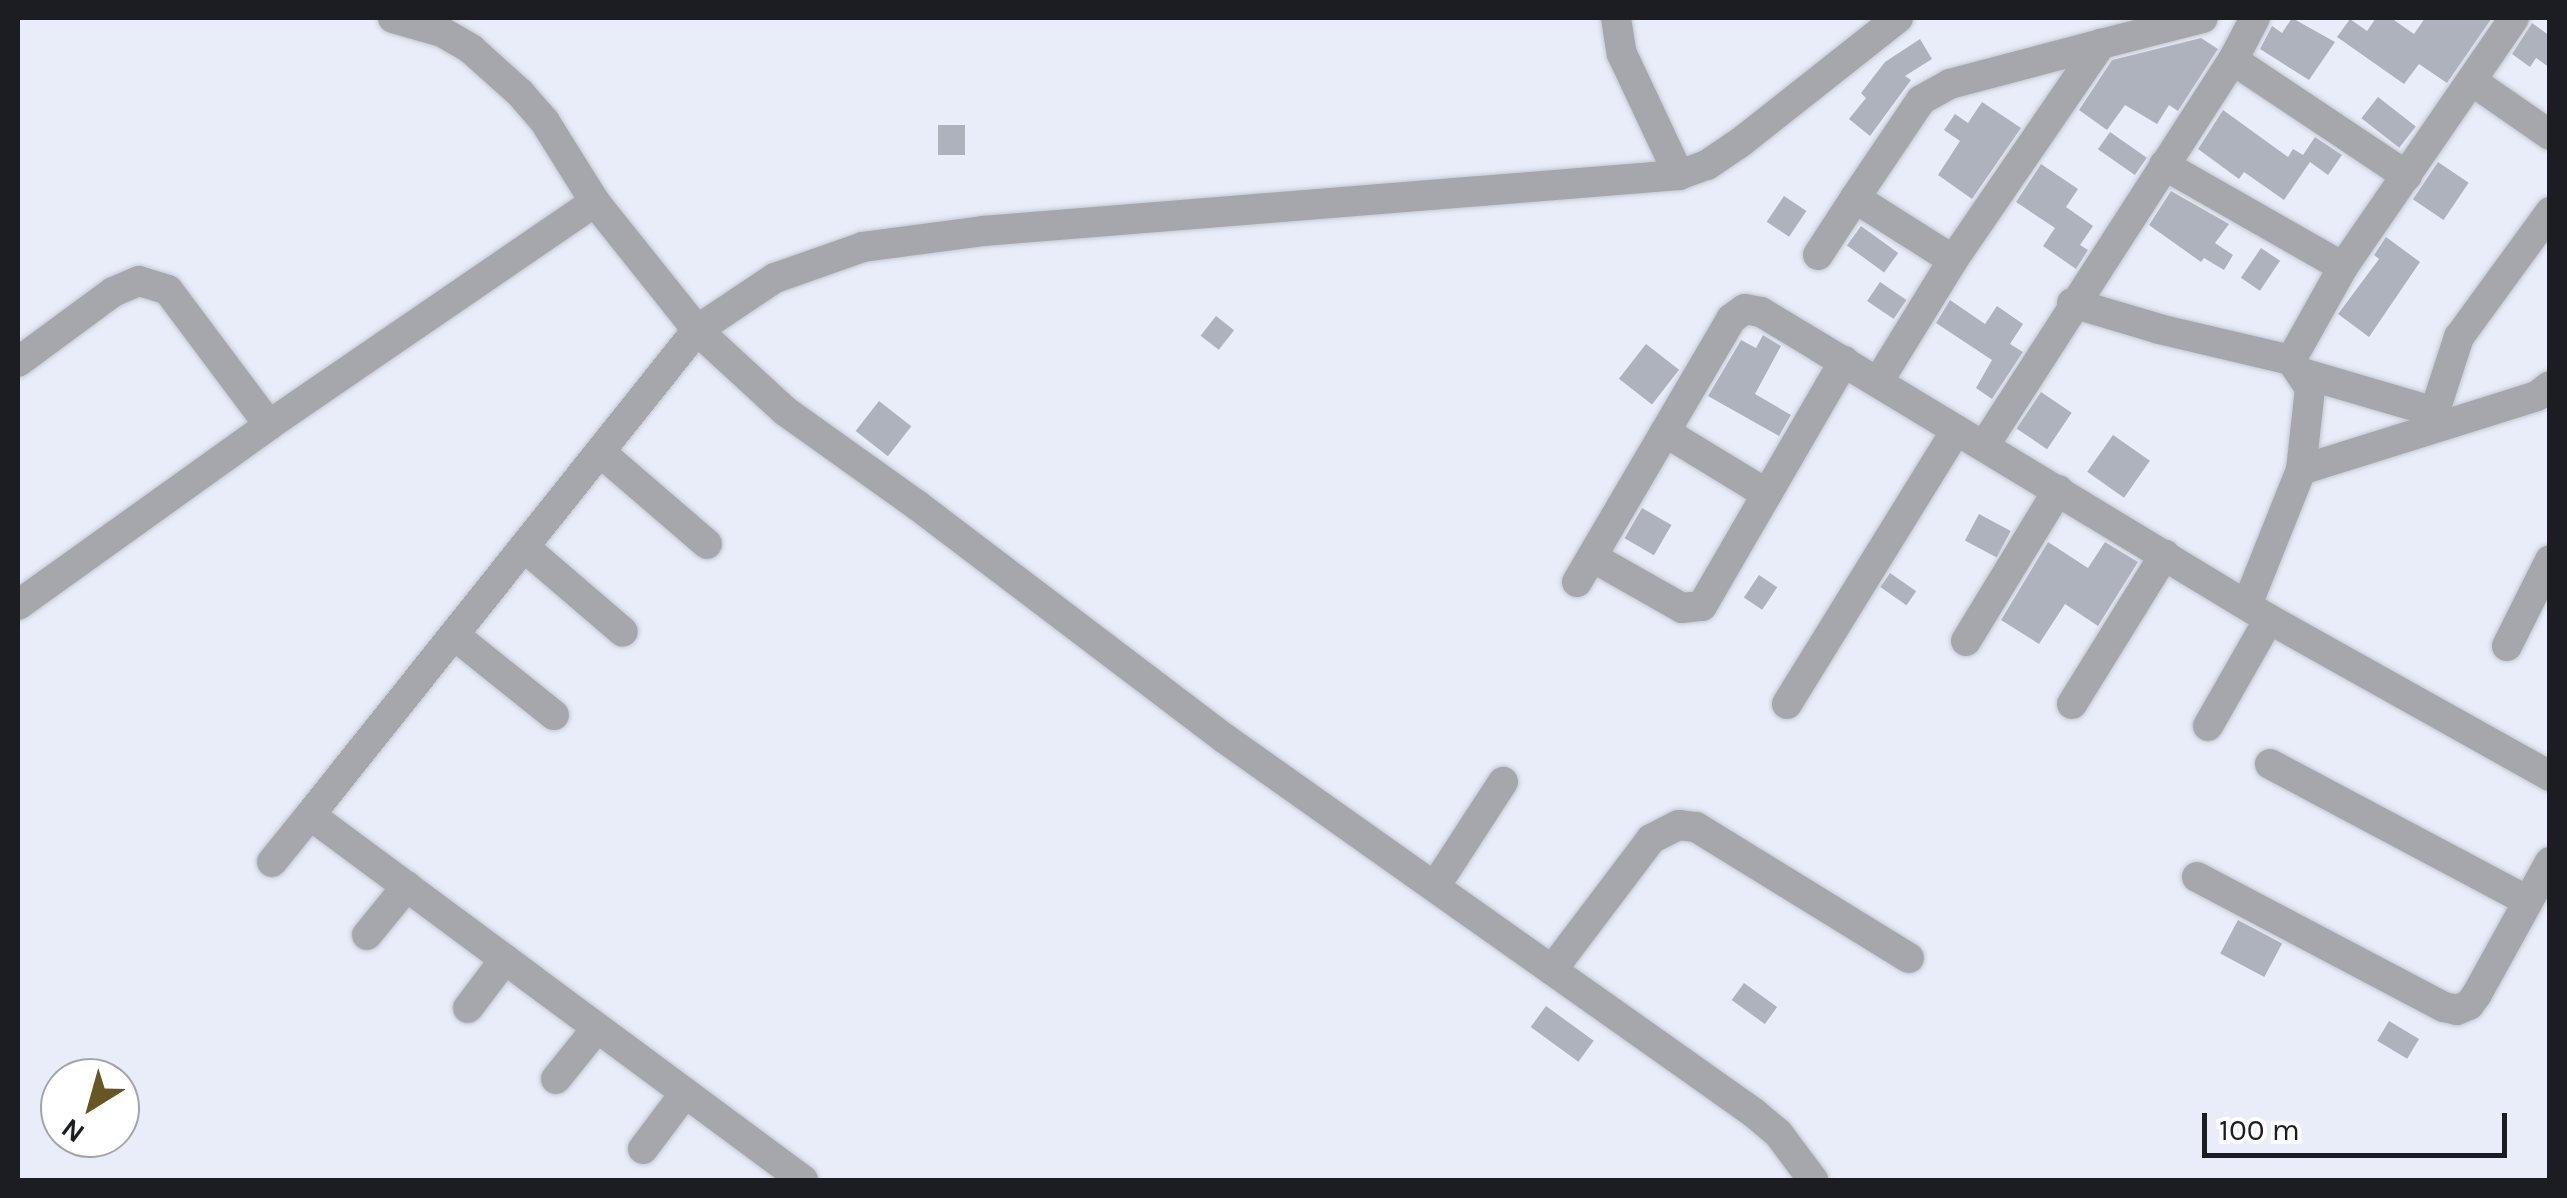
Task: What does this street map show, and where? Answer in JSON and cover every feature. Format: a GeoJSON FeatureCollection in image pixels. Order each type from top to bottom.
{"type":"FeatureCollection","features":[{"type":"Feature","properties":{"kind":"street"},"geometry":{"type":"LineString","coordinates":[[393,18],[442,32],[498,71],[545,122],[596,202],[696,330],[784,411],[918,505],[1224,738],[1754,1113],[1778,1133],[1812,1180]]}},
{"type":"Feature","properties":{"kind":"street"},"geometry":{"type":"LineString","coordinates":[[1616,18],[1622,54],[1679,175]]}},
{"type":"Feature","properties":{"kind":"street"},"geometry":{"type":"LineString","coordinates":[[272,862],[696,330],[775,278],[863,246],[983,231],[1679,175],[1707,165],[1740,142],[1898,18]]}},
{"type":"Feature","properties":{"kind":"street"},"geometry":{"type":"LineString","coordinates":[[1818,255],[1922,100],[1932,91],[2203,18]]}},
{"type":"Feature","properties":{"kind":"street"},"geometry":{"type":"LineString","coordinates":[[1984,446],[2072,303],[2233,60],[2256,18]]}},
{"type":"Feature","properties":{"kind":"street"},"geometry":{"type":"LineString","coordinates":[[2208,726],[2258,612],[2300,470],[2311,407],[2298,367],[2344,267],[2514,18]]}},
{"type":"Feature","properties":{"kind":"street"},"geometry":{"type":"LineString","coordinates":[[1878,382],[1952,260],[2101,44]]}},
{"type":"Feature","properties":{"kind":"street"},"geometry":{"type":"LineString","coordinates":[[2233,60],[2407,176]]}},
{"type":"Feature","properties":{"kind":"street"},"geometry":{"type":"LineString","coordinates":[[2472,81],[2550,135]]}},
{"type":"Feature","properties":{"kind":"street"},"geometry":{"type":"LineString","coordinates":[[2164,165],[2344,267]]}},
{"type":"Feature","properties":{"kind":"street"},"geometry":{"type":"LineString","coordinates":[[1856,198],[1952,260]]}},
{"type":"Feature","properties":{"kind":"street"},"geometry":{"type":"LineString","coordinates":[[18,606],[269,426],[596,202]]}},
{"type":"Feature","properties":{"kind":"street"},"geometry":{"type":"LineString","coordinates":[[2433,419],[2459,337],[2550,212]]}},
{"type":"Feature","properties":{"kind":"street"},"geometry":{"type":"LineString","coordinates":[[18,362],[113,292],[139,281],[168,290],[269,426]]}},
{"type":"Feature","properties":{"kind":"street"},"geometry":{"type":"LineString","coordinates":[[2072,303],[2298,367],[2433,419]]}},
{"type":"Feature","properties":{"kind":"street"},"geometry":{"type":"LineString","coordinates":[[1844,362],[1702,606],[1682,608],[1584,570],[1731,319],[1745,309],[1761,312],[2165,554],[2258,612],[2550,776]]}},
{"type":"Feature","properties":{"kind":"street"},"geometry":{"type":"LineString","coordinates":[[2300,470],[2433,419],[2537,396],[2550,386]]}},
{"type":"Feature","properties":{"kind":"street"},"geometry":{"type":"LineString","coordinates":[[1786,704],[1956,430]]}},
{"type":"Feature","properties":{"kind":"street"},"geometry":{"type":"LineString","coordinates":[[1666,432],[1767,494]]}},
{"type":"Feature","properties":{"kind":"street"},"geometry":{"type":"LineString","coordinates":[[600,452],[707,544]]}},
{"type":"Feature","properties":{"kind":"street"},"geometry":{"type":"LineString","coordinates":[[1966,641],[2058,490]]}},
{"type":"Feature","properties":{"kind":"street"},"geometry":{"type":"LineString","coordinates":[[524,546],[624,632]]}},
{"type":"Feature","properties":{"kind":"street"},"geometry":{"type":"LineString","coordinates":[[2072,704],[2165,554]]}},
{"type":"Feature","properties":{"kind":"street"},"geometry":{"type":"LineString","coordinates":[[2507,646],[2550,560]]}},
{"type":"Feature","properties":{"kind":"street"},"geometry":{"type":"LineString","coordinates":[[454,635],[554,714]]}},
{"type":"Feature","properties":{"kind":"street"},"geometry":{"type":"LineString","coordinates":[[2270,764],[2528,901]]}},
{"type":"Feature","properties":{"kind":"street"},"geometry":{"type":"LineString","coordinates":[[1436,885],[1503,782]]}},
{"type":"Feature","properties":{"kind":"street"},"geometry":{"type":"LineString","coordinates":[[310,815],[685,1093],[768,1170],[803,1180]]}},
{"type":"Feature","properties":{"kind":"street"},"geometry":{"type":"LineString","coordinates":[[1552,970],[1651,839],[1679,825],[1696,828],[1909,958]]}},
{"type":"Feature","properties":{"kind":"street"},"geometry":{"type":"LineString","coordinates":[[2197,877],[2444,1007],[2458,1010],[2469,1006],[2477,994],[2550,862]]}},
{"type":"Feature","properties":{"kind":"street"},"geometry":{"type":"LineString","coordinates":[[367,935],[407,886]]}},
{"type":"Feature","properties":{"kind":"street"},"geometry":{"type":"LineString","coordinates":[[468,1008],[506,960]]}},
{"type":"Feature","properties":{"kind":"street"},"geometry":{"type":"LineString","coordinates":[[556,1078],[597,1028]]}},
{"type":"Feature","properties":{"kind":"street"},"geometry":{"type":"LineString","coordinates":[[643,1149],[685,1093]]}},
{"type":"Feature","properties":{"kind":"building"},"geometry":{"type":"Polygon","coordinates":[[[2292,18],[2335,42],[2309,80],[2260,49],[2272,26],[2282,33],[2292,18]]]}},
{"type":"Feature","properties":{"kind":"building"},"geometry":{"type":"Polygon","coordinates":[[[2376,18],[2391,18],[2414,34],[2425,18],[2492,18],[2447,83],[2419,64],[2404,84],[2337,37],[2350,19],[2367,31],[2376,18]]]}},
{"type":"Feature","properties":{"kind":"building"},"geometry":{"type":"Polygon","coordinates":[[[2532,23],[2550,36],[2550,68],[2536,58],[2530,67],[2512,54],[2532,23]]]}},
{"type":"Feature","properties":{"kind":"building"},"geometry":{"type":"Polygon","coordinates":[[[2201,38],[2218,49],[2178,111],[2169,105],[2157,124],[2125,105],[2107,130],[2079,110],[2112,60],[2201,38]]]}},
{"type":"Feature","properties":{"kind":"building"},"geometry":{"type":"Polygon","coordinates":[[[1920,39],[1932,59],[1905,76],[1911,80],[1870,136],[1849,119],[1866,98],[1861,93],[1885,62],[1920,39]]]}},
{"type":"Feature","properties":{"kind":"building"},"geometry":{"type":"Polygon","coordinates":[[[2378,97],[2416,127],[2399,148],[2361,118],[2378,97]]]}},
{"type":"Feature","properties":{"kind":"building"},"geometry":{"type":"Polygon","coordinates":[[[1982,102],[2021,128],[1972,199],[1938,175],[1960,141],[1944,130],[1955,114],[1968,123],[1982,102]]]}},
{"type":"Feature","properties":{"kind":"building"},"geometry":{"type":"Polygon","coordinates":[[[2223,110],[2288,157],[2293,149],[2303,155],[2315,137],[2342,155],[2328,175],[2310,162],[2284,200],[2244,172],[2239,179],[2198,149],[2223,110]]]}},
{"type":"Feature","properties":{"kind":"building"},"geometry":{"type":"Polygon","coordinates":[[[938,125],[965,125],[965,155],[938,155],[938,125]]]}},
{"type":"Feature","properties":{"kind":"building"},"geometry":{"type":"Polygon","coordinates":[[[2110,132],[2147,158],[2135,175],[2098,149],[2110,132]]]}},
{"type":"Feature","properties":{"kind":"building"},"geometry":{"type":"Polygon","coordinates":[[[2438,162],[2469,183],[2444,220],[2413,199],[2438,162]]]}},
{"type":"Feature","properties":{"kind":"building"},"geometry":{"type":"Polygon","coordinates":[[[2041,164],[2078,189],[2066,207],[2093,226],[2080,245],[2088,250],[2076,269],[2043,246],[2055,228],[2016,202],[2041,164]]]}},
{"type":"Feature","properties":{"kind":"building"},"geometry":{"type":"Polygon","coordinates":[[[2171,191],[2229,224],[2215,243],[2233,255],[2224,270],[2204,258],[2201,262],[2149,225],[2171,191]]]}},
{"type":"Feature","properties":{"kind":"building"},"geometry":{"type":"Polygon","coordinates":[[[1784,196],[1806,211],[1789,237],[1767,222],[1784,196]]]}},
{"type":"Feature","properties":{"kind":"building"},"geometry":{"type":"Polygon","coordinates":[[[1861,226],[1898,253],[1884,272],[1847,245],[1861,226]]]}},
{"type":"Feature","properties":{"kind":"building"},"geometry":{"type":"Polygon","coordinates":[[[2386,237],[2420,262],[2369,337],[2338,314],[2379,259],[2374,255],[2386,237]]]}},
{"type":"Feature","properties":{"kind":"building"},"geometry":{"type":"Polygon","coordinates":[[[2261,248],[2280,261],[2260,291],[2241,278],[2261,248]]]}},
{"type":"Feature","properties":{"kind":"building"},"geometry":{"type":"Polygon","coordinates":[[[1880,282],[1907,300],[1894,319],[1867,301],[1880,282]]]}},
{"type":"Feature","properties":{"kind":"building"},"geometry":{"type":"Polygon","coordinates":[[[1950,300],[1985,324],[1997,306],[2023,324],[2010,344],[2023,352],[1992,399],[1976,388],[1992,360],[1936,323],[1950,300]]]}},
{"type":"Feature","properties":{"kind":"building"},"geometry":{"type":"Polygon","coordinates":[[[1216,316],[1234,330],[1219,350],[1201,336],[1216,316]]]}},
{"type":"Feature","properties":{"kind":"building"},"geometry":{"type":"Polygon","coordinates":[[[1763,335],[1781,346],[1755,394],[1791,415],[1779,436],[1708,396],[1741,340],[1756,348],[1763,335]]]}},
{"type":"Feature","properties":{"kind":"building"},"geometry":{"type":"Polygon","coordinates":[[[1646,344],[1679,370],[1652,405],[1619,379],[1646,344]]]}},
{"type":"Feature","properties":{"kind":"building"},"geometry":{"type":"Polygon","coordinates":[[[2041,392],[2072,413],[2047,449],[2016,428],[2041,392]]]}},
{"type":"Feature","properties":{"kind":"building"},"geometry":{"type":"Polygon","coordinates":[[[879,401],[911,426],[888,456],[856,431],[879,401]]]}},
{"type":"Feature","properties":{"kind":"building"},"geometry":{"type":"Polygon","coordinates":[[[2113,435],[2150,461],[2124,498],[2087,472],[2113,435]]]}},
{"type":"Feature","properties":{"kind":"building"},"geometry":{"type":"Polygon","coordinates":[[[1642,508],[1671,525],[1654,555],[1624,538],[1642,508]]]}},
{"type":"Feature","properties":{"kind":"building"},"geometry":{"type":"Polygon","coordinates":[[[1979,514],[2011,531],[1997,557],[1965,540],[1979,514]]]}},
{"type":"Feature","properties":{"kind":"building"},"geometry":{"type":"Polygon","coordinates":[[[2048,542],[2088,568],[2105,542],[2138,562],[2098,626],[2065,604],[2039,644],[2001,620],[2048,542]]]}},
{"type":"Feature","properties":{"kind":"building"},"geometry":{"type":"Polygon","coordinates":[[[1890,573],[1916,591],[1906,605],[1880,587],[1890,573]]]}},
{"type":"Feature","properties":{"kind":"building"},"geometry":{"type":"Polygon","coordinates":[[[1759,575],[1777,587],[1762,610],[1744,597],[1759,575]]]}},
{"type":"Feature","properties":{"kind":"building"},"geometry":{"type":"Polygon","coordinates":[[[2238,920],[2282,943],[2264,977],[2220,954],[2238,920]]]}},
{"type":"Feature","properties":{"kind":"building"},"geometry":{"type":"Polygon","coordinates":[[[1744,983],[1777,1007],[1765,1024],[1732,1000],[1744,983]]]}},
{"type":"Feature","properties":{"kind":"building"},"geometry":{"type":"Polygon","coordinates":[[[1546,1006],[1594,1041],[1578,1062],[1531,1027],[1546,1006]]]}},
{"type":"Feature","properties":{"kind":"building"},"geometry":{"type":"Polygon","coordinates":[[[2389,1021],[2419,1039],[2407,1059],[2377,1041],[2389,1021]]]}}]}
